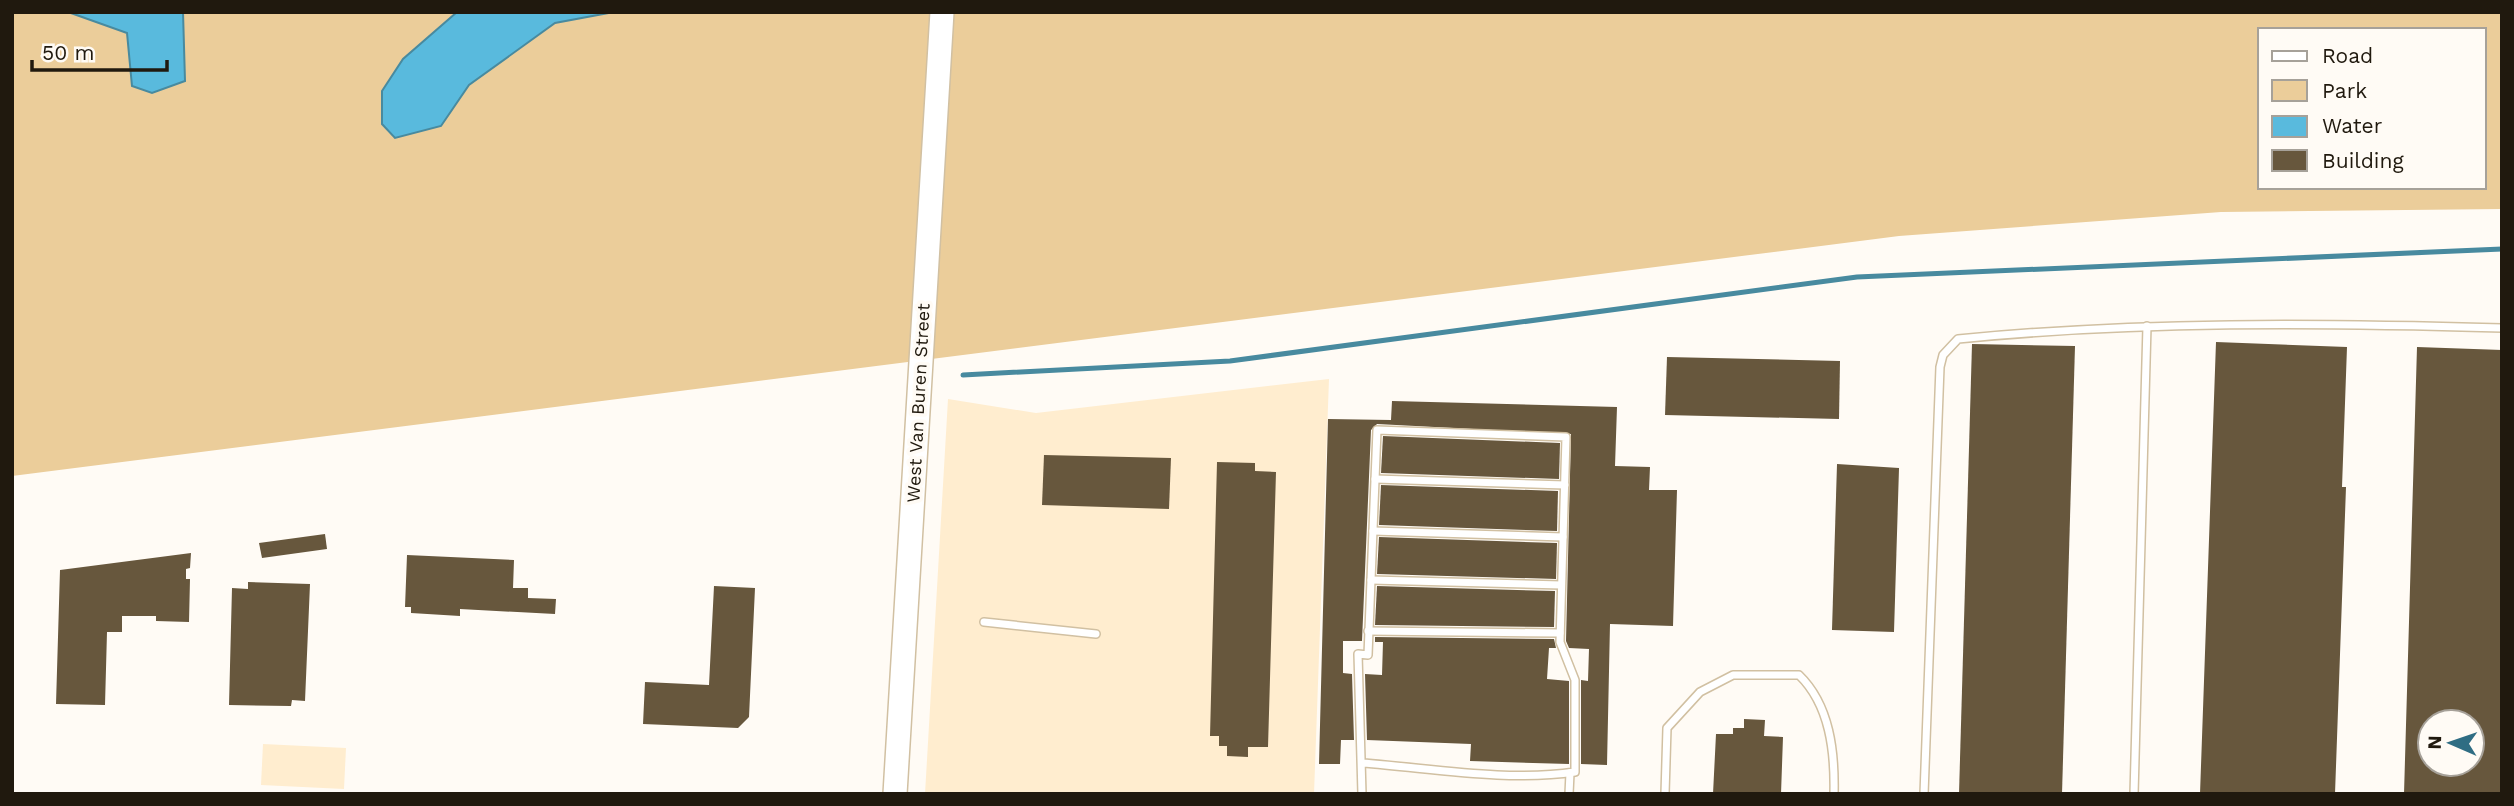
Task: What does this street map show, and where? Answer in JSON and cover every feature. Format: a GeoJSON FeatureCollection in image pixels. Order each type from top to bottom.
{"type":"FeatureCollection","features":[{"type":"Feature","properties":{"kind":"main road","name":"West Van Buren Street"},"geometry":{"type":"LineString","coordinates":[[895,794],[942,12]]}},
{"type":"Feature","properties":{"kind":"lane"},"geometry":{"type":"LineString","coordinates":[[1924,794],[1940,366],[1943,355],[1958,339],[2147,326],[2369,323],[2502,328]]}},
{"type":"Feature","properties":{"kind":"lane"},"geometry":{"type":"LineString","coordinates":[[2134,794],[2147,326]]}},
{"type":"Feature","properties":{"kind":"lane"},"geometry":{"type":"LineString","coordinates":[[1362,763],[1475,772],[1575,772],[1575,680],[1560,642],[1566,437],[1377,430],[1368,654],[1358,654],[1362,794]]}},
{"type":"Feature","properties":{"kind":"lane"},"geometry":{"type":"LineString","coordinates":[[1375,479],[1565,485]]}},
{"type":"Feature","properties":{"kind":"lane"},"geometry":{"type":"LineString","coordinates":[[1373,531],[1563,537]]}},
{"type":"Feature","properties":{"kind":"lane"},"geometry":{"type":"LineString","coordinates":[[1371,580],[1562,585]]}},
{"type":"Feature","properties":{"kind":"lane"},"geometry":{"type":"LineString","coordinates":[[984,622],[1096,634]]}},
{"type":"Feature","properties":{"kind":"lane"},"geometry":{"type":"LineString","coordinates":[[1368,631],[1560,633]]}},
{"type":"Feature","properties":{"kind":"lane"},"geometry":{"type":"LineString","coordinates":[[1665,794],[1667,728],[1700,692],[1733,675],[1799,675],[1814,690],[1828,727],[1834,794]]}},
{"type":"Feature","properties":{"kind":"lane"},"geometry":{"type":"LineString","coordinates":[[1569,794],[1570,773]]}},
{"type":"Feature","properties":{"kind":"shaded area"},"geometry":{"type":"Polygon","coordinates":[[[1329,379],[1314,794],[925,794],[948,399],[1036,413],[1329,379]]]}},
{"type":"Feature","properties":{"kind":"shaded area"},"geometry":{"type":"Polygon","coordinates":[[[263,744],[346,748],[344,789],[261,785],[263,744]]]}},
{"type":"Feature","properties":{"kind":"green space"},"geometry":{"type":"Polygon","coordinates":[[[12,12],[2502,12],[2502,209],[2221,212],[1899,236],[12,476],[12,12]]]}},
{"type":"Feature","properties":{"kind":"water"},"geometry":{"type":"Polygon","coordinates":[[[68,12],[183,12],[185,81],[152,93],[132,86],[127,33],[68,12]]]}},
{"type":"Feature","properties":{"kind":"water"},"geometry":{"type":"Polygon","coordinates":[[[457,12],[614,12],[555,23],[469,85],[441,126],[395,138],[382,124],[382,91],[403,59],[457,12]]]}},
{"type":"Feature","properties":{"kind":"building"},"geometry":{"type":"Polygon","coordinates":[[[2216,342],[2347,347],[2342,487],[2346,487],[2335,794],[2200,794],[2216,342]]]}},
{"type":"Feature","properties":{"kind":"building"},"geometry":{"type":"Polygon","coordinates":[[[1972,344],[2075,346],[2062,794],[1959,794],[1972,344]]]}},
{"type":"Feature","properties":{"kind":"building"},"geometry":{"type":"Polygon","coordinates":[[[2417,347],[2502,350],[2502,794],[2404,794],[2417,347]]]}},
{"type":"Feature","properties":{"kind":"building"},"geometry":{"type":"Polygon","coordinates":[[[1667,357],[1840,361],[1839,419],[1665,415],[1667,357]]]}},
{"type":"Feature","properties":{"kind":"building"},"geometry":{"type":"Polygon","coordinates":[[[1392,401],[1617,407],[1615,466],[1650,467],[1649,490],[1677,490],[1673,626],[1610,624],[1607,765],[1581,764],[1581,680],[1588,681],[1589,649],[1569,648],[1566,641],[1571,434],[1377,424],[1371,430],[1362,641],[1343,641],[1343,673],[1352,674],[1354,740],[1341,740],[1340,764],[1319,764],[1328,419],[1391,420],[1392,401]]]}},
{"type":"Feature","properties":{"kind":"building"},"geometry":{"type":"Polygon","coordinates":[[[1383,436],[1560,443],[1559,479],[1381,473],[1383,436]]]}},
{"type":"Feature","properties":{"kind":"building"},"geometry":{"type":"Polygon","coordinates":[[[1044,455],[1171,458],[1169,509],[1042,505],[1044,455]]]}},
{"type":"Feature","properties":{"kind":"building"},"geometry":{"type":"Polygon","coordinates":[[[1217,462],[1255,463],[1255,471],[1276,472],[1268,747],[1248,747],[1248,757],[1227,756],[1227,746],[1219,746],[1219,736],[1210,736],[1217,462]]]}},
{"type":"Feature","properties":{"kind":"building"},"geometry":{"type":"Polygon","coordinates":[[[1837,464],[1899,468],[1894,632],[1832,630],[1837,464]]]}},
{"type":"Feature","properties":{"kind":"building"},"geometry":{"type":"Polygon","coordinates":[[[1381,485],[1558,491],[1557,531],[1379,525],[1381,485]]]}},
{"type":"Feature","properties":{"kind":"building"},"geometry":{"type":"Polygon","coordinates":[[[325,534],[327,549],[262,558],[259,543],[325,534]]]}},
{"type":"Feature","properties":{"kind":"building"},"geometry":{"type":"Polygon","coordinates":[[[1379,537],[1557,543],[1556,579],[1377,574],[1379,537]]]}},
{"type":"Feature","properties":{"kind":"building"},"geometry":{"type":"Polygon","coordinates":[[[191,553],[190,568],[186,569],[186,579],[190,579],[189,622],[156,621],[156,616],[122,616],[122,632],[107,632],[105,705],[56,704],[60,570],[191,553]]]}},
{"type":"Feature","properties":{"kind":"building"},"geometry":{"type":"Polygon","coordinates":[[[407,555],[514,560],[513,588],[528,588],[528,598],[556,599],[555,614],[460,609],[460,616],[411,613],[411,607],[405,607],[407,555]]]}},
{"type":"Feature","properties":{"kind":"building"},"geometry":{"type":"Polygon","coordinates":[[[248,582],[310,584],[305,701],[292,700],[291,706],[229,705],[232,588],[248,589],[248,582]]]}},
{"type":"Feature","properties":{"kind":"building"},"geometry":{"type":"Polygon","coordinates":[[[714,586],[755,588],[749,717],[738,728],[643,724],[645,682],[709,685],[714,586]]]}},
{"type":"Feature","properties":{"kind":"building"},"geometry":{"type":"Polygon","coordinates":[[[1377,586],[1555,591],[1554,627],[1375,625],[1377,586]]]}},
{"type":"Feature","properties":{"kind":"building"},"geometry":{"type":"Polygon","coordinates":[[[1375,637],[1554,639],[1556,648],[1549,648],[1547,679],[1569,681],[1569,764],[1470,761],[1471,744],[1367,740],[1365,674],[1382,675],[1383,642],[1375,642],[1375,637]]]}},
{"type":"Feature","properties":{"kind":"building"},"geometry":{"type":"Polygon","coordinates":[[[1744,719],[1765,720],[1764,736],[1783,737],[1781,794],[1713,794],[1716,734],[1733,734],[1733,728],[1744,728],[1744,719]]]}},
{"type":"Feature","properties":{"kind":"waterway"},"geometry":{"type":"LineString","coordinates":[[963,375],[1230,361],[1857,277],[2502,249]]}}]}
